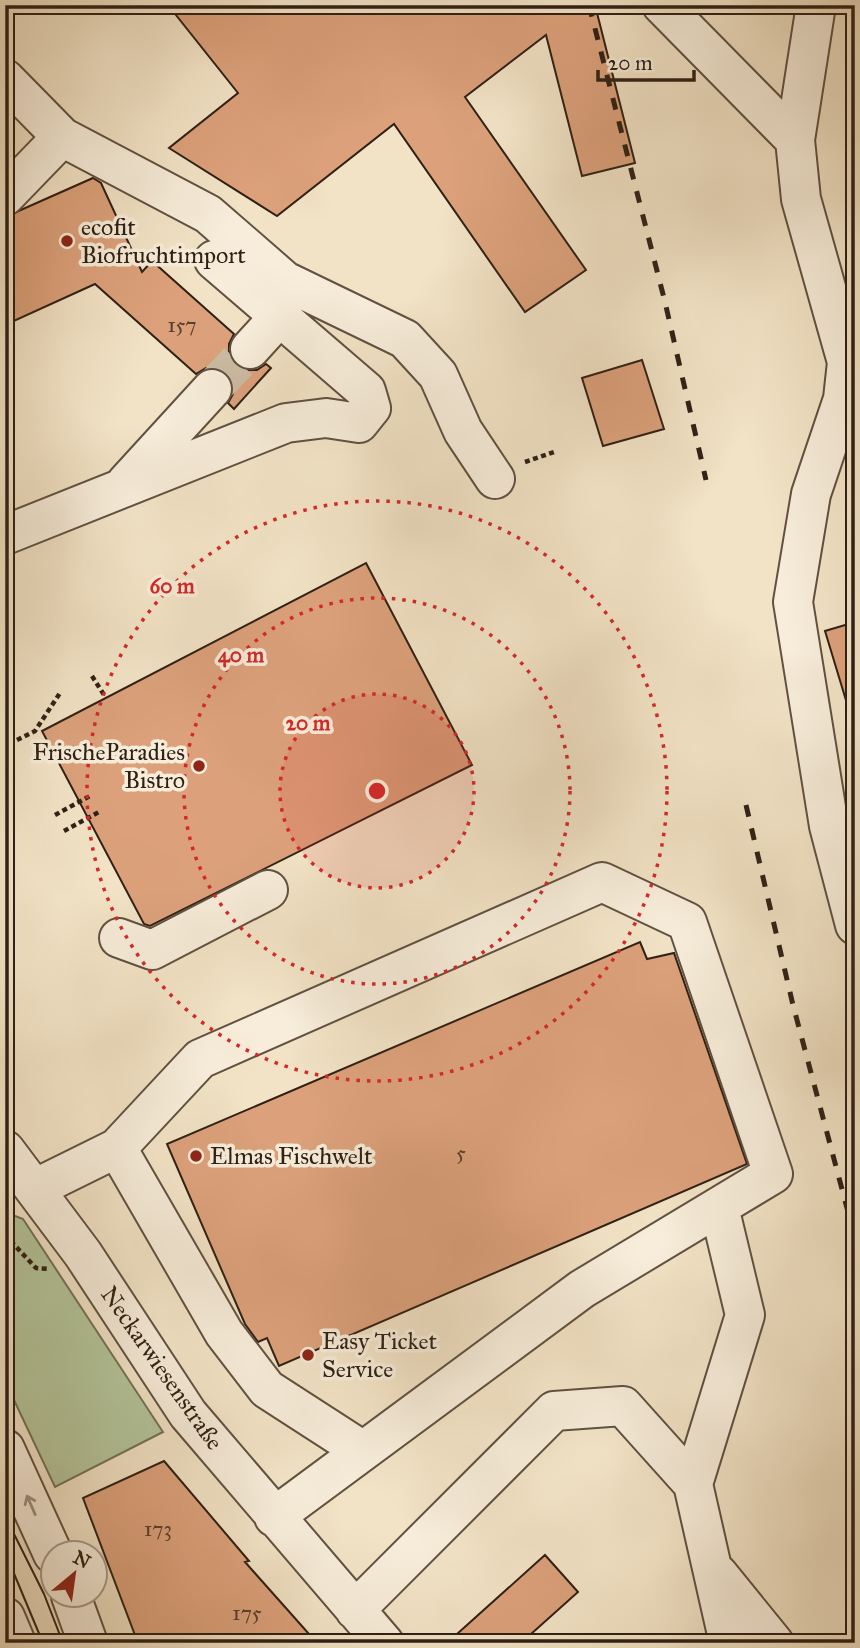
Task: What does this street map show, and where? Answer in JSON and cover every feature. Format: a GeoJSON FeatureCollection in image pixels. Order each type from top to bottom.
{"type":"FeatureCollection","features":[{"type":"Feature","properties":{"kind":"street"},"geometry":{"type":"LineString","coordinates":[[662,5],[796,140]]}},
{"type":"Feature","properties":{"kind":"street"},"geometry":{"type":"LineString","coordinates":[[816,5],[796,140],[801,199],[851,361],[843,399],[811,494],[793,602],[829,826],[855,925]]}},
{"type":"Feature","properties":{"kind":"street"},"geometry":{"type":"LineString","coordinates":[[5,79],[62,137],[208,214],[285,281],[405,339],[438,374],[463,431],[495,479]]}},
{"type":"Feature","properties":{"kind":"street"},"geometry":{"type":"LineString","coordinates":[[5,197],[62,137]]}},
{"type":"Feature","properties":{"kind":"street"},"geometry":{"type":"LineString","coordinates":[[5,535],[286,423],[326,418],[359,424],[371,408],[366,391],[214,260]]}},
{"type":"Feature","properties":{"kind":"street"},"geometry":{"type":"LineString","coordinates":[[250,349],[280,316]]}},
{"type":"Feature","properties":{"kind":"street"},"geometry":{"type":"LineString","coordinates":[[120,490],[212,389]]}},
{"type":"Feature","properties":{"kind":"street"},"geometry":{"type":"LineString","coordinates":[[36,1188],[117,1148],[200,1059],[602,882],[687,922],[773,1174],[582,1289],[274,1517]]}},
{"type":"Feature","properties":{"kind":"street"},"geometry":{"type":"LineString","coordinates":[[119,938],[152,950],[268,890]]}},
{"type":"Feature","properties":{"kind":"street"},"geometry":{"type":"LineString","coordinates":[[117,1148],[224,1333],[267,1389],[363,1451]]}},
{"type":"Feature","properties":{"kind":"street","name":"Neckarwiesenstraße"},"geometry":{"type":"LineString","coordinates":[[5,1150],[36,1188],[188,1414],[384,1643]]}},
{"type":"Feature","properties":{"kind":"street"},"geometry":{"type":"LineString","coordinates":[[693,1484],[745,1315],[719,1207]]}},
{"type":"Feature","properties":{"kind":"street"},"geometry":{"type":"LineString","coordinates":[[355,1610],[554,1411],[623,1406],[693,1484],[729,1643]]}},
{"type":"Feature","properties":{"kind":"street"},"geometry":{"type":"LineString","coordinates":[[5,1449],[47,1540]]}},
{"type":"Feature","properties":{"kind":"street"},"geometry":{"type":"LineString","coordinates":[[713,1567],[774,1643]]}},
{"type":"Feature","properties":{"kind":"street"},"geometry":{"type":"LineString","coordinates":[[76,1610],[88,1643]]}},
{"type":"Feature","properties":{"kind":"path"},"geometry":{"type":"LineString","coordinates":[[92,677],[106,698]]}},
{"type":"Feature","properties":{"kind":"path"},"geometry":{"type":"LineString","coordinates":[[17,740],[35,731],[60,693]]}},
{"type":"Feature","properties":{"kind":"path"},"geometry":{"type":"LineString","coordinates":[[55,815],[90,796]]}},
{"type":"Feature","properties":{"kind":"path"},"geometry":{"type":"LineString","coordinates":[[64,831],[99,812]]}},
{"type":"Feature","properties":{"kind":"green space"},"geometry":{"type":"Polygon","coordinates":[[[5,1212],[23,1219],[163,1432],[55,1487],[5,1381],[5,1212]]]}},
{"type":"Feature","properties":{"kind":"building"},"geometry":{"type":"Polygon","coordinates":[[[168,5],[595,5],[635,163],[582,176],[546,35],[465,97],[586,270],[525,312],[394,124],[277,216],[169,148],[238,93],[168,5]]]}},
{"type":"Feature","properties":{"kind":"building"},"geometry":{"type":"Polygon","coordinates":[[[93,178],[101,183],[142,272],[152,261],[234,334],[229,344],[229,355],[236,366],[257,370],[266,364],[271,368],[234,409],[228,403],[233,394],[233,383],[226,372],[217,368],[206,368],[196,374],[95,284],[5,325],[5,217],[93,178]]]}},
{"type":"Feature","properties":{"kind":"building"},"geometry":{"type":"Polygon","coordinates":[[[642,360],[664,429],[603,446],[582,378],[642,360]]]}},
{"type":"Feature","properties":{"kind":"building"},"geometry":{"type":"Polygon","coordinates":[[[366,563],[472,765],[150,926],[144,924],[42,731],[366,563]]]}},
{"type":"Feature","properties":{"kind":"building"},"geometry":{"type":"Polygon","coordinates":[[[855,622],[855,706],[848,707],[825,631],[855,622]]]}},
{"type":"Feature","properties":{"kind":"building"},"geometry":{"type":"Polygon","coordinates":[[[640,942],[647,959],[674,953],[747,1164],[279,1366],[267,1338],[258,1342],[245,1324],[167,1144],[640,942]]]}},
{"type":"Feature","properties":{"kind":"building"},"geometry":{"type":"Polygon","coordinates":[[[164,1461],[249,1561],[245,1562],[317,1643],[138,1643],[108,1564],[108,1540],[99,1540],[83,1498],[164,1461]]]}},
{"type":"Feature","properties":{"kind":"building"},"geometry":{"type":"Polygon","coordinates":[[[545,1555],[578,1592],[521,1643],[447,1643],[545,1555]]]}},
{"type":"Feature","properties":{"kind":"tunnel"},"geometry":{"type":"LineString","coordinates":[[212,389],[250,349]]}},
{"type":"Feature","properties":{"kind":"tram line"},"geometry":{"type":"LineString","coordinates":[[5,1516],[44,1594],[63,1643]]}},
{"type":"Feature","properties":{"kind":"tram line"},"geometry":{"type":"LineString","coordinates":[[5,1552],[43,1643]]}},
{"type":"Feature","properties":{"kind":"railway"},"geometry":{"type":"LineString","coordinates":[[589,5],[665,302],[706,480]]}},
{"type":"Feature","properties":{"kind":"railway"},"geometry":{"type":"LineString","coordinates":[[746,805],[793,1005],[855,1238]]}},
{"type":"Feature","properties":{"kind":"place","name":"ecofit Biofruchtimport"},"geometry":{"type":"Point","coordinates":[67,241]}},
{"type":"Feature","properties":{"kind":"place","name":"FrischeParadies Bistro"},"geometry":{"type":"Point","coordinates":[199,766]}},
{"type":"Feature","properties":{"kind":"place","name":"Elmas Fischwelt"},"geometry":{"type":"Point","coordinates":[196,1156]}},
{"type":"Feature","properties":{"kind":"place","name":"Easy Ticket Service"},"geometry":{"type":"Point","coordinates":[308,1355]}}]}
